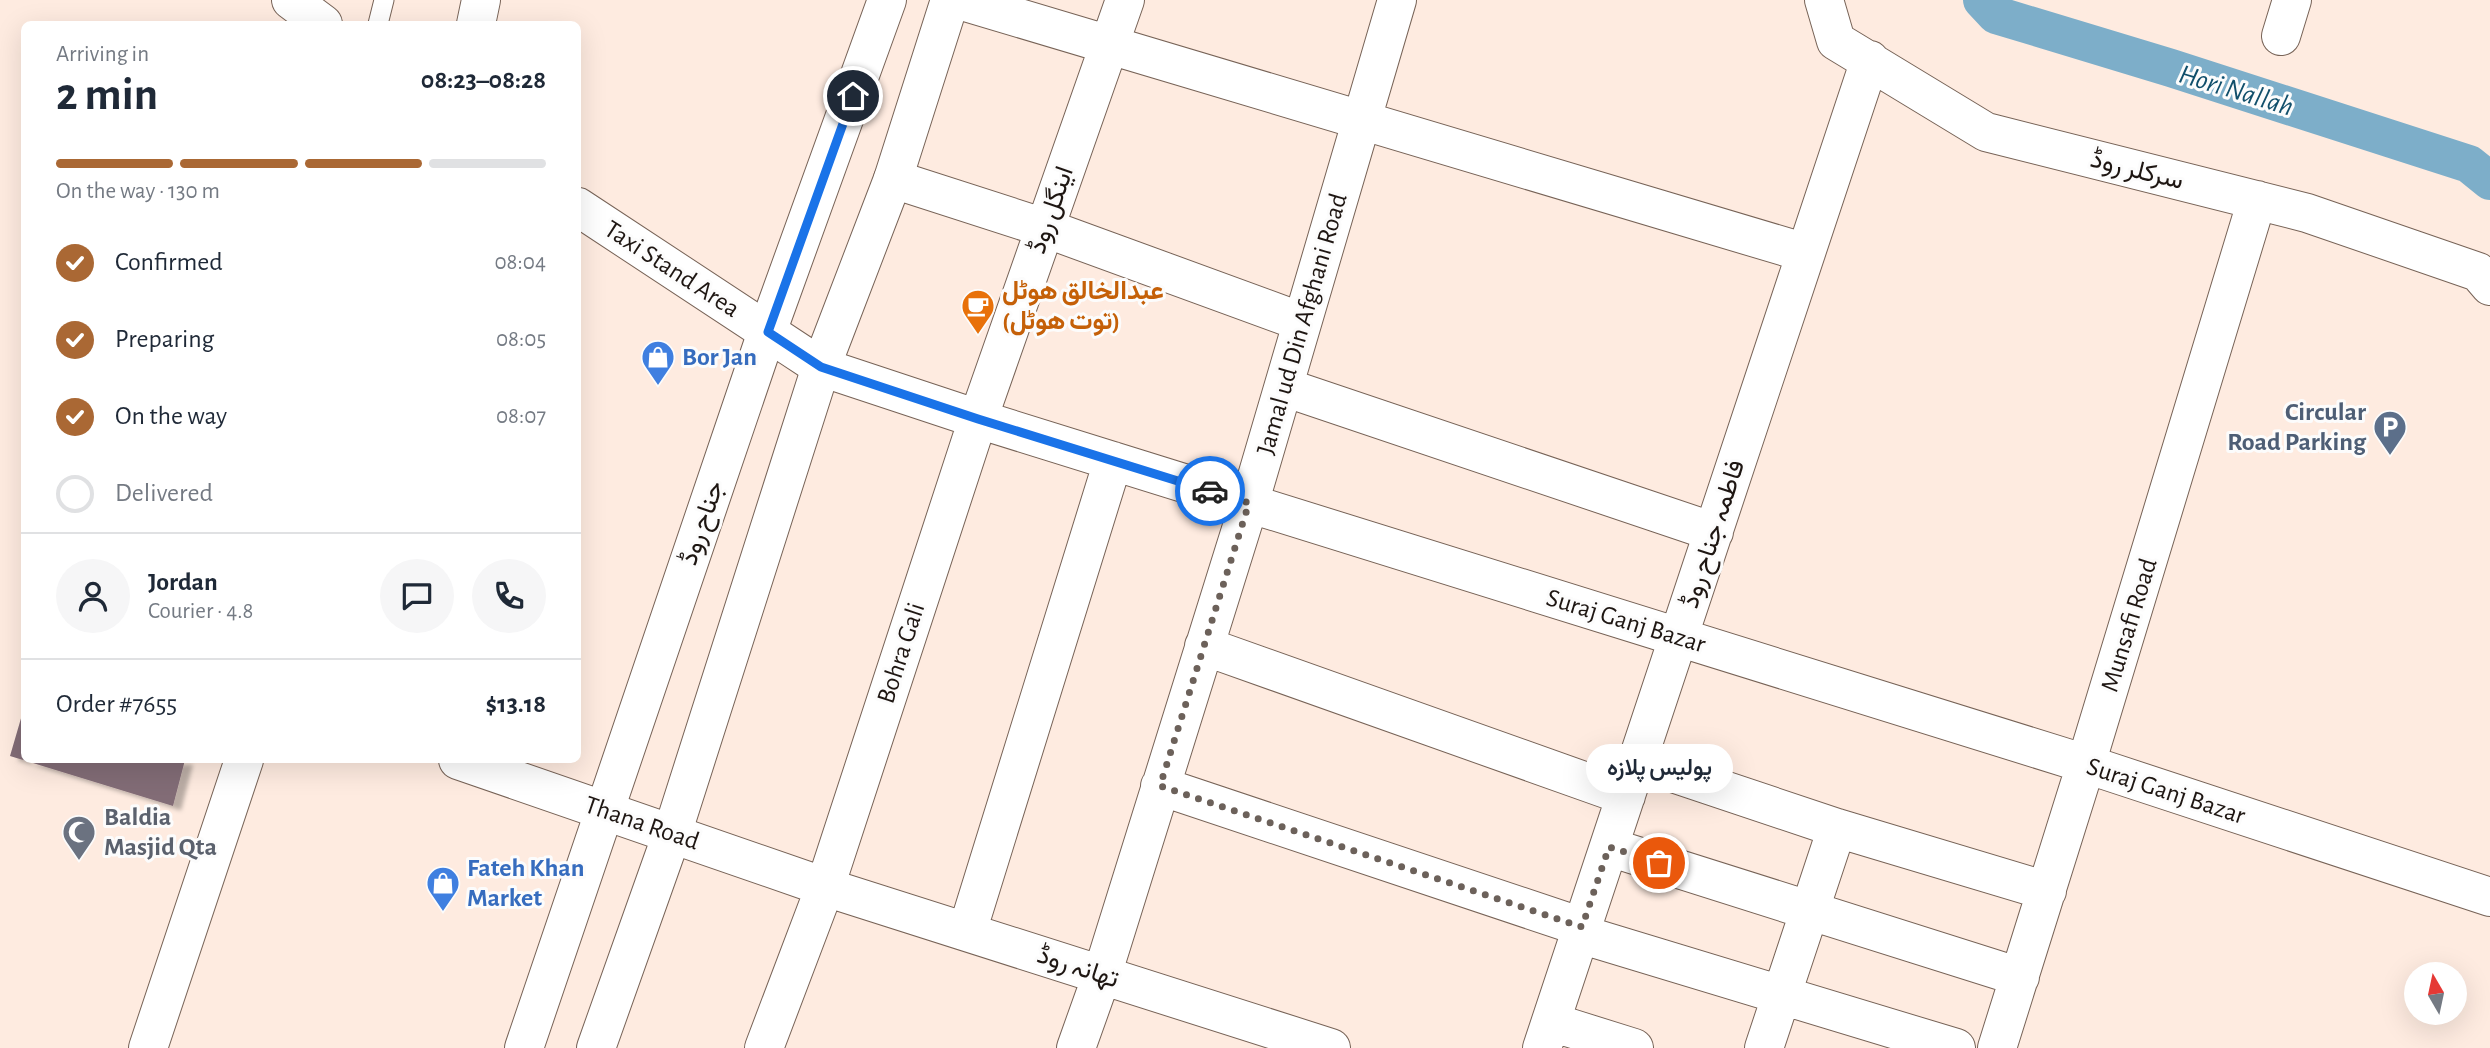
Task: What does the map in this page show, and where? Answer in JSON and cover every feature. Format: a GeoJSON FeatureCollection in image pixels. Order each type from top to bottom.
{"type":"FeatureCollection","features":[{"type":"Feature","properties":{"kind":"street"},"geometry":{"type":"LineString","coordinates":[[291,0],[319,21]]}},
{"type":"Feature","properties":{"kind":"street"},"geometry":{"type":"LineString","coordinates":[[477,21],[481,0]]}},
{"type":"Feature","properties":{"kind":"street","name":"جناح روڈ"},"geometry":{"type":"LineString","coordinates":[[524,1048],[768,332],[887,0]]}},
{"type":"Feature","properties":{"kind":"street"},"geometry":{"type":"LineString","coordinates":[[596,1048],[672,834],[821,367],[893,179],[950,0]]}},
{"type":"Feature","properties":{"kind":"street"},"geometry":{"type":"LineString","coordinates":[[960,0],[1806,253]]}},
{"type":"Feature","properties":{"kind":"street","name":"اینگل روڈ"},"geometry":{"type":"LineString","coordinates":[[978,419],[1125,0]]}},
{"type":"Feature","properties":{"kind":"street","name":"Jamal ud Din Afghani Road"},"geometry":{"type":"LineString","coordinates":[[1076,1048],[1102,975],[1249,503],[1397,0]]}},
{"type":"Feature","properties":{"kind":"street","name":"سرکلر روڈ"},"geometry":{"type":"LineString","coordinates":[[1824,0],[1836,41],[1986,132],[2307,213],[2478,272],[2490,286]]}},
{"type":"Feature","properties":{"kind":"street","name":"فاطمہ جناح روڈ"},"geometry":{"type":"LineString","coordinates":[[1546,1035],[1870,61]]}},
{"type":"Feature","properties":{"kind":"street"},"geometry":{"type":"LineString","coordinates":[[893,179],[1045,228],[1302,322]]}},
{"type":"Feature","properties":{"kind":"street","name":"Munsafi Road"},"geometry":{"type":"LineString","coordinates":[[1997,1048],[2257,200]]}},
{"type":"Feature","properties":{"kind":"street","name":"Taxi Stand Area"},"geometry":{"type":"LineString","coordinates":[[581,208],[768,332]]}},
{"type":"Feature","properties":{"kind":"street","name":"Suraj Ganj Bazar"},"geometry":{"type":"LineString","coordinates":[[768,332],[821,367],[978,419],[2086,764],[2490,897]]}},
{"type":"Feature","properties":{"kind":"street"},"geometry":{"type":"LineString","coordinates":[[1284,387],[1714,532]]}},
{"type":"Feature","properties":{"kind":"street","name":"Bohra Gali"},"geometry":{"type":"LineString","coordinates":[[764,1048],[825,887],[978,419]]}},
{"type":"Feature","properties":{"kind":"street"},"geometry":{"type":"LineString","coordinates":[[967,932],[1113,461]]}},
{"type":"Feature","properties":{"kind":"street"},"geometry":{"type":"LineString","coordinates":[[1204,646],[1631,779],[1837,828],[2047,891]]}},
{"type":"Feature","properties":{"kind":"street"},"geometry":{"type":"LineString","coordinates":[[148,1048],[243,763]]}},
{"type":"Feature","properties":{"kind":"street","name":"Thana Road"},"geometry":{"type":"LineString","coordinates":[[467,763],[825,887]]}},
{"type":"Feature","properties":{"kind":"street"},"geometry":{"type":"LineString","coordinates":[[1160,786],[1581,931],[1956,1048]]}},
{"type":"Feature","properties":{"kind":"street"},"geometry":{"type":"LineString","coordinates":[[1764,1048],[1837,828]]}},
{"type":"Feature","properties":{"kind":"street"},"geometry":{"type":"LineString","coordinates":[[1609,847],[2020,977]]}},
{"type":"Feature","properties":{"kind":"street","name":"تھانہ روڈ"},"geometry":{"type":"LineString","coordinates":[[825,887],[1331,1048]]}},
{"type":"Feature","properties":{"kind":"street"},"geometry":{"type":"LineString","coordinates":[[1546,1035],[1634,1048]]}},
{"type":"Feature","properties":{"kind":"lane"},"geometry":{"type":"LineString","coordinates":[[379,21],[384,0]]}},
{"type":"Feature","properties":{"kind":"building"},"geometry":{"type":"Polygon","coordinates":[[[21,718],[21,759],[10,756],[21,718]]]}},
{"type":"Feature","properties":{"kind":"building"},"geometry":{"type":"Polygon","coordinates":[[[33,763],[184,763],[173,806],[33,763]]]}},
{"type":"Feature","properties":{"kind":"waterway","name":"Hori Nallah"},"geometry":{"type":"LineString","coordinates":[[1982,0],[1996,15],[2469,164],[2490,181]]}},
{"type":"Feature","properties":{"kind":"way so far"},"geometry":{"type":"LineString","coordinates":[[1210,491],[1249,503],[1160,786],[1582,927],[1609,847],[1659,863]]}},
{"type":"Feature","properties":{"kind":"place","name":"عبدالخالق ھوٹل (توت ھوٹل)"},"geometry":{"type":"Point","coordinates":[978,336]}},
{"type":"Feature","properties":{"kind":"place","name":"Bor Jan"},"geometry":{"type":"Point","coordinates":[658,387]}},
{"type":"Feature","properties":{"kind":"place","name":"Circular Road Parking"},"geometry":{"type":"Point","coordinates":[2390,457]}},
{"type":"Feature","properties":{"kind":"place","name":"Baldia Masjid Qta"},"geometry":{"type":"Point","coordinates":[79,862]}},
{"type":"Feature","properties":{"kind":"place","name":"پولیس پلازہ"},"geometry":{"type":"Point","coordinates":[1659,863]}},
{"type":"Feature","properties":{"kind":"place","name":"Fateh Khan Market"},"geometry":{"type":"Point","coordinates":[443,913]}},
{"type":"Feature","properties":{"kind":"route"},"geometry":{"type":"LineString","coordinates":[[853,96],[768,332],[821,367],[1210,491]]}}]}
